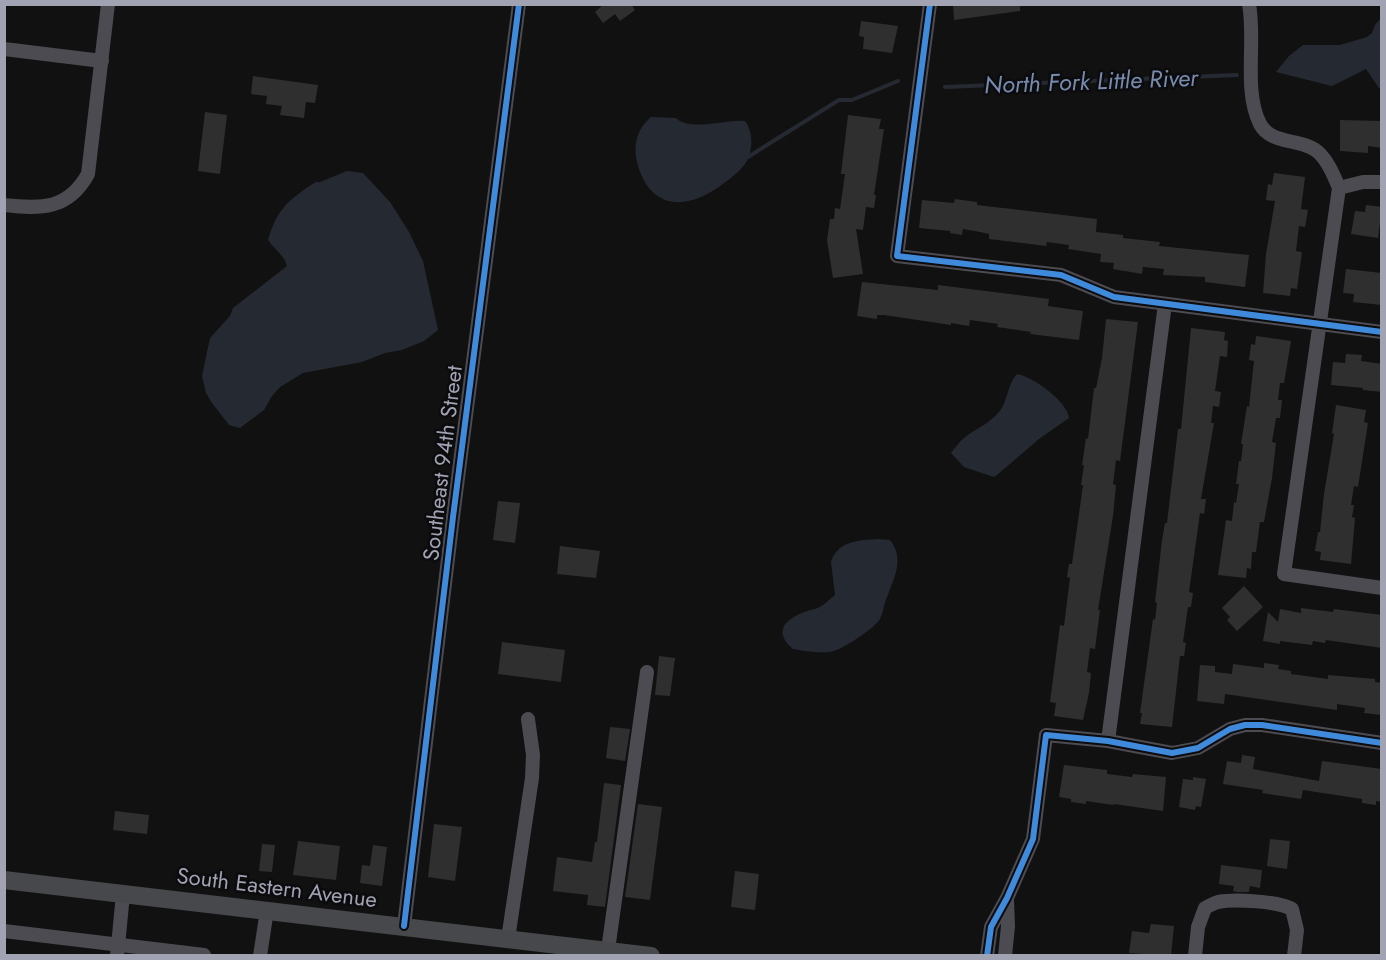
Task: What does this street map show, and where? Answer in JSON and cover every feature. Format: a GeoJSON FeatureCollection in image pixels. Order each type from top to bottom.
{"type":"FeatureCollection","features":[{"type":"Feature","properties":{"kind":"main road","name":"South Eastern Avenue"},"geometry":{"type":"LineString","coordinates":[[4,880],[651,956]]}},
{"type":"Feature","properties":{"kind":"street"},"geometry":{"type":"LineString","coordinates":[[4,205],[36,208],[62,201],[82,186],[88,174],[108,4]]}},
{"type":"Feature","properties":{"kind":"street","name":"Southeast 94th Street"},"geometry":{"type":"LineString","coordinates":[[404,926],[459,463],[519,4]]}},
{"type":"Feature","properties":{"kind":"street"},"geometry":{"type":"LineString","coordinates":[[930,4],[897,256],[1061,276],[1114,297],[1382,332]]}},
{"type":"Feature","properties":{"kind":"street"},"geometry":{"type":"LineString","coordinates":[[1249,4],[1252,98],[1261,126],[1278,138],[1317,151],[1339,188],[1284,574],[1382,588]]}},
{"type":"Feature","properties":{"kind":"street"},"geometry":{"type":"LineString","coordinates":[[4,49],[102,61]]}},
{"type":"Feature","properties":{"kind":"street"},"geometry":{"type":"LineString","coordinates":[[1339,188],[1363,182],[1382,182]]}},
{"type":"Feature","properties":{"kind":"street"},"geometry":{"type":"LineString","coordinates":[[1108,741],[1165,304]]}},
{"type":"Feature","properties":{"kind":"street"},"geometry":{"type":"LineString","coordinates":[[608,950],[647,672]]}},
{"type":"Feature","properties":{"kind":"street"},"geometry":{"type":"LineString","coordinates":[[508,939],[532,778],[533,755],[528,719]]}},
{"type":"Feature","properties":{"kind":"street"},"geometry":{"type":"LineString","coordinates":[[987,956],[991,927],[1007,898],[1033,839],[1046,735],[1108,741],[1172,753],[1197,748],[1230,729],[1262,724],[1382,743]]}},
{"type":"Feature","properties":{"kind":"street"},"geometry":{"type":"LineString","coordinates":[[118,951],[123,894]]}},
{"type":"Feature","properties":{"kind":"street"},"geometry":{"type":"LineString","coordinates":[[1005,956],[1008,926],[1007,898]]}},
{"type":"Feature","properties":{"kind":"street"},"geometry":{"type":"LineString","coordinates":[[1195,956],[1198,927],[1205,908],[1216,902],[1284,905],[1292,909],[1298,930],[1294,956]]}},
{"type":"Feature","properties":{"kind":"street"},"geometry":{"type":"LineString","coordinates":[[260,956],[267,910]]}},
{"type":"Feature","properties":{"kind":"street"},"geometry":{"type":"LineString","coordinates":[[4,931],[118,951],[208,955]]}},
{"type":"Feature","properties":{"kind":"shaded area"},"geometry":{"type":"Polygon","coordinates":[[[1381,18],[1381,88],[1366,69],[1332,86],[1276,72],[1289,56],[1303,45],[1340,45],[1367,37],[1381,18]]]}},
{"type":"Feature","properties":{"kind":"shaded area"},"geometry":{"type":"Polygon","coordinates":[[[651,117],[676,118],[682,122],[699,125],[745,121],[751,137],[748,159],[730,179],[698,198],[685,202],[673,202],[661,198],[651,191],[643,179],[636,155],[639,132],[651,117]]]}},
{"type":"Feature","properties":{"kind":"shaded area"},"geometry":{"type":"Polygon","coordinates":[[[347,171],[363,173],[390,202],[409,232],[423,261],[438,330],[424,341],[402,350],[385,353],[362,362],[303,373],[280,387],[264,410],[240,428],[229,425],[206,393],[202,376],[210,338],[230,316],[233,308],[287,266],[268,240],[285,206],[316,182],[347,171]]]}},
{"type":"Feature","properties":{"kind":"shaded area"},"geometry":{"type":"Polygon","coordinates":[[[1017,374],[1031,379],[1048,391],[1063,405],[1069,418],[1039,439],[994,477],[964,467],[951,453],[964,438],[999,412],[1017,374]]]}},
{"type":"Feature","properties":{"kind":"shaded area"},"geometry":{"type":"Polygon","coordinates":[[[878,539],[890,540],[897,554],[895,576],[880,619],[859,637],[834,651],[793,649],[785,639],[784,627],[792,618],[820,607],[835,595],[831,562],[834,555],[850,543],[878,539]]]}},
{"type":"Feature","properties":{"kind":"building"},"geometry":{"type":"Polygon","coordinates":[[[604,4],[631,4],[635,10],[620,21],[615,14],[603,23],[595,12],[604,4]]]}},
{"type":"Feature","properties":{"kind":"building"},"geometry":{"type":"Polygon","coordinates":[[[953,4],[1020,4],[1020,11],[954,20],[953,4]]]}},
{"type":"Feature","properties":{"kind":"building"},"geometry":{"type":"Polygon","coordinates":[[[861,21],[898,26],[892,53],[863,49],[864,37],[859,36],[861,21]]]}},
{"type":"Feature","properties":{"kind":"building"},"geometry":{"type":"Polygon","coordinates":[[[253,76],[318,85],[315,103],[306,102],[304,118],[280,115],[282,106],[266,104],[267,96],[251,94],[253,76]]]}},
{"type":"Feature","properties":{"kind":"building"},"geometry":{"type":"Polygon","coordinates":[[[205,112],[227,115],[220,174],[198,171],[205,112]]]}},
{"type":"Feature","properties":{"kind":"building"},"geometry":{"type":"Polygon","coordinates":[[[848,115],[881,119],[879,129],[884,129],[874,208],[866,207],[863,230],[856,229],[863,274],[833,278],[827,240],[830,219],[834,219],[835,208],[840,209],[845,174],[841,174],[848,115]]]}},
{"type":"Feature","properties":{"kind":"building"},"geometry":{"type":"Polygon","coordinates":[[[1340,120],[1382,121],[1382,148],[1368,146],[1368,153],[1340,151],[1340,120]]]}},
{"type":"Feature","properties":{"kind":"building"},"geometry":{"type":"Polygon","coordinates":[[[1274,173],[1305,177],[1301,209],[1308,210],[1305,227],[1299,226],[1296,251],[1302,252],[1297,289],[1291,288],[1290,296],[1263,293],[1266,254],[1275,201],[1266,200],[1268,184],[1272,185],[1274,173]]]}},
{"type":"Feature","properties":{"kind":"building"},"geometry":{"type":"Polygon","coordinates":[[[955,199],[977,202],[977,205],[1097,219],[1096,232],[1160,242],[1159,246],[1249,255],[1245,287],[1205,282],[1205,277],[1163,275],[1164,269],[1143,267],[1142,274],[1113,269],[1114,263],[1100,262],[1101,254],[1068,249],[1069,245],[1047,242],[1046,246],[989,239],[989,234],[963,229],[962,235],[950,233],[950,231],[919,228],[922,200],[954,203],[955,199]]]}},
{"type":"Feature","properties":{"kind":"building"},"geometry":{"type":"Polygon","coordinates":[[[1366,205],[1382,207],[1378,238],[1351,234],[1355,211],[1365,212],[1366,205]]]}},
{"type":"Feature","properties":{"kind":"building"},"geometry":{"type":"Polygon","coordinates":[[[1346,269],[1382,273],[1382,305],[1353,302],[1354,294],[1343,293],[1346,269]]]}},
{"type":"Feature","properties":{"kind":"building"},"geometry":{"type":"Polygon","coordinates":[[[862,282],[938,290],[938,285],[1049,299],[1048,306],[1083,311],[1079,340],[1030,334],[1031,332],[997,327],[998,324],[970,320],[969,326],[884,315],[877,315],[877,319],[857,316],[862,282]]]}},
{"type":"Feature","properties":{"kind":"building"},"geometry":{"type":"Polygon","coordinates":[[[1106,319],[1138,322],[1120,461],[1116,460],[1113,516],[1098,610],[1100,610],[1095,649],[1090,648],[1087,672],[1091,673],[1083,720],[1054,716],[1056,703],[1050,702],[1060,625],[1064,626],[1070,578],[1067,577],[1069,564],[1072,564],[1083,485],[1081,485],[1084,465],[1082,465],[1086,438],[1088,439],[1094,388],[1096,388],[1102,358],[1106,319]]]}},
{"type":"Feature","properties":{"kind":"building"},"geometry":{"type":"Polygon","coordinates":[[[1191,328],[1225,332],[1224,340],[1228,341],[1227,357],[1220,356],[1215,391],[1221,392],[1219,407],[1213,406],[1211,423],[1214,423],[1201,499],[1206,499],[1204,514],[1200,513],[1189,592],[1193,593],[1191,607],[1188,607],[1183,642],[1186,643],[1184,656],[1180,656],[1172,727],[1140,724],[1142,713],[1140,713],[1153,619],[1155,620],[1162,540],[1165,523],[1167,523],[1178,429],[1181,429],[1191,328]]]}},
{"type":"Feature","properties":{"kind":"building"},"geometry":{"type":"Polygon","coordinates":[[[1256,336],[1291,341],[1284,383],[1280,383],[1278,400],[1282,400],[1280,418],[1276,418],[1272,442],[1276,443],[1264,522],[1260,522],[1256,552],[1252,552],[1251,569],[1247,568],[1246,578],[1218,575],[1226,520],[1232,521],[1234,502],[1236,503],[1239,484],[1236,484],[1243,444],[1241,444],[1247,406],[1249,407],[1254,361],[1249,360],[1251,344],[1255,345],[1256,336]]]}},
{"type":"Feature","properties":{"kind":"building"},"geometry":{"type":"Polygon","coordinates":[[[1346,354],[1362,355],[1361,361],[1382,364],[1382,392],[1331,385],[1333,362],[1345,363],[1346,354]]]}},
{"type":"Feature","properties":{"kind":"building"},"geometry":{"type":"Polygon","coordinates":[[[1336,405],[1366,410],[1364,422],[1368,423],[1358,487],[1354,486],[1351,505],[1354,505],[1352,517],[1355,518],[1351,564],[1320,560],[1321,552],[1315,551],[1318,532],[1320,532],[1336,405]]]}},
{"type":"Feature","properties":{"kind":"building"},"geometry":{"type":"Polygon","coordinates":[[[498,501],[520,503],[515,543],[493,540],[498,501]]]}},
{"type":"Feature","properties":{"kind":"building"},"geometry":{"type":"Polygon","coordinates":[[[560,546],[600,551],[596,578],[557,574],[560,546]]]}},
{"type":"Feature","properties":{"kind":"building"},"geometry":{"type":"Polygon","coordinates":[[[1244,586],[1263,607],[1237,631],[1227,620],[1230,617],[1222,608],[1244,586]]]}},
{"type":"Feature","properties":{"kind":"building"},"geometry":{"type":"Polygon","coordinates":[[[1301,608],[1333,612],[1334,609],[1382,615],[1382,648],[1326,640],[1325,643],[1313,641],[1312,645],[1263,641],[1268,612],[1278,622],[1280,609],[1301,613],[1301,608]]]}},
{"type":"Feature","properties":{"kind":"building"},"geometry":{"type":"Polygon","coordinates":[[[502,642],[565,650],[561,682],[498,674],[502,642]]]}},
{"type":"Feature","properties":{"kind":"building"},"geometry":{"type":"Polygon","coordinates":[[[659,656],[675,658],[670,696],[655,695],[659,656]]]}},
{"type":"Feature","properties":{"kind":"building"},"geometry":{"type":"Polygon","coordinates":[[[1264,663],[1279,665],[1278,669],[1291,671],[1291,674],[1328,679],[1328,675],[1375,679],[1375,682],[1382,683],[1382,715],[1364,713],[1365,708],[1337,704],[1337,710],[1225,694],[1224,704],[1197,701],[1200,665],[1215,666],[1215,672],[1232,674],[1233,664],[1264,668],[1264,663]]]}},
{"type":"Feature","properties":{"kind":"building"},"geometry":{"type":"Polygon","coordinates":[[[610,727],[630,729],[625,761],[606,758],[610,727]]]}},
{"type":"Feature","properties":{"kind":"building"},"geometry":{"type":"Polygon","coordinates":[[[1242,755],[1255,757],[1253,769],[1319,781],[1322,761],[1382,769],[1382,802],[1376,801],[1376,805],[1362,803],[1362,799],[1303,790],[1301,799],[1223,784],[1227,761],[1241,763],[1242,755]]]}},
{"type":"Feature","properties":{"kind":"building"},"geometry":{"type":"Polygon","coordinates":[[[1064,765],[1107,770],[1107,774],[1132,777],[1133,774],[1166,777],[1163,811],[1086,801],[1086,804],[1071,802],[1071,799],[1059,797],[1064,765]]]}},
{"type":"Feature","properties":{"kind":"building"},"geometry":{"type":"Polygon","coordinates":[[[1193,777],[1206,779],[1201,807],[1196,806],[1195,810],[1179,807],[1183,779],[1193,780],[1193,777]]]}},
{"type":"Feature","properties":{"kind":"building"},"geometry":{"type":"Polygon","coordinates":[[[604,783],[621,785],[605,907],[587,905],[588,895],[553,891],[557,857],[592,862],[595,842],[597,842],[604,783]]]}},
{"type":"Feature","properties":{"kind":"building"},"geometry":{"type":"Polygon","coordinates":[[[638,804],[662,807],[650,900],[625,897],[638,804]]]}},
{"type":"Feature","properties":{"kind":"building"},"geometry":{"type":"Polygon","coordinates":[[[115,811],[149,815],[147,834],[113,830],[115,811]]]}},
{"type":"Feature","properties":{"kind":"building"},"geometry":{"type":"Polygon","coordinates":[[[434,824],[462,827],[455,881],[428,877],[434,824]]]}},
{"type":"Feature","properties":{"kind":"building"},"geometry":{"type":"Polygon","coordinates":[[[1270,839],[1290,841],[1287,869],[1267,866],[1270,839]]]}},
{"type":"Feature","properties":{"kind":"building"},"geometry":{"type":"Polygon","coordinates":[[[298,841],[340,846],[336,880],[293,875],[298,841]]]}},
{"type":"Feature","properties":{"kind":"building"},"geometry":{"type":"Polygon","coordinates":[[[262,844],[275,845],[272,872],[259,871],[262,844]]]}},
{"type":"Feature","properties":{"kind":"building"},"geometry":{"type":"Polygon","coordinates":[[[373,845],[387,847],[382,886],[360,883],[362,865],[370,866],[373,845]]]}},
{"type":"Feature","properties":{"kind":"building"},"geometry":{"type":"Polygon","coordinates":[[[1221,865],[1262,870],[1260,888],[1250,886],[1249,892],[1237,892],[1233,891],[1234,886],[1219,884],[1221,865]]]}},
{"type":"Feature","properties":{"kind":"building"},"geometry":{"type":"Polygon","coordinates":[[[735,871],[759,874],[755,910],[731,907],[735,871]]]}},
{"type":"Feature","properties":{"kind":"building"},"geometry":{"type":"Polygon","coordinates":[[[1151,924],[1174,926],[1171,956],[1129,953],[1132,931],[1149,933],[1151,924]]]}},
{"type":"Feature","properties":{"kind":"waterway","name":"North Fork Little River"},"geometry":{"type":"LineString","coordinates":[[945,87],[1237,75]]}},
{"type":"Feature","properties":{"kind":"waterway","name":"North Fork Little River"},"geometry":{"type":"LineString","coordinates":[[748,157],[839,100],[852,100],[898,81]]}},
{"type":"Feature","properties":{"kind":"cycle path"},"geometry":{"type":"LineString","coordinates":[[404,926],[453,517],[519,4]]}},
{"type":"Feature","properties":{"kind":"cycle path"},"geometry":{"type":"LineString","coordinates":[[930,4],[897,256],[1061,275],[1114,297],[1382,332]]}},
{"type":"Feature","properties":{"kind":"cycle path"},"geometry":{"type":"LineString","coordinates":[[987,956],[991,927],[1007,898],[1033,839],[1046,735],[1108,741],[1172,753],[1198,748],[1230,729],[1245,725],[1262,725],[1382,743]]}}]}
